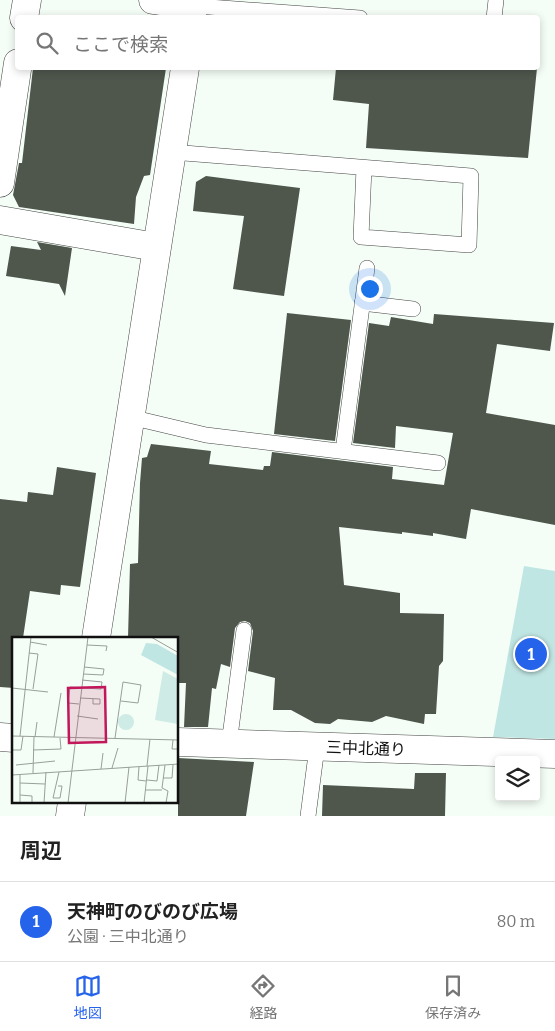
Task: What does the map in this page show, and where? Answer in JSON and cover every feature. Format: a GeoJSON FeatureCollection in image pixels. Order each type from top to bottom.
{"type":"FeatureCollection","features":[{"type":"Feature","properties":{"kind":"street"},"geometry":{"type":"LineString","coordinates":[[24,15],[27,0]]}},
{"type":"Feature","properties":{"kind":"street"},"geometry":{"type":"LineString","coordinates":[[154,0],[195,8]]}},
{"type":"Feature","properties":{"kind":"street"},"geometry":{"type":"LineString","coordinates":[[0,183],[17,70]]}},
{"type":"Feature","properties":{"kind":"street"},"geometry":{"type":"LineString","coordinates":[[96,637],[185,70]]}},
{"type":"Feature","properties":{"kind":"street"},"geometry":{"type":"LineString","coordinates":[[0,220],[156,247]]}},
{"type":"Feature","properties":{"kind":"street","name":"三中北通り"},"geometry":{"type":"LineString","coordinates":[[179,742],[555,754]]}},
{"type":"Feature","properties":{"kind":"lane"},"geometry":{"type":"LineString","coordinates":[[494,15],[496,0]]}},
{"type":"Feature","properties":{"kind":"lane"},"geometry":{"type":"LineString","coordinates":[[195,8],[310,15]]}},
{"type":"Feature","properties":{"kind":"lane"},"geometry":{"type":"LineString","coordinates":[[171,152],[471,176],[469,245],[361,237],[364,168]]}},
{"type":"Feature","properties":{"kind":"lane"},"geometry":{"type":"LineString","coordinates":[[343,451],[366,268]]}},
{"type":"Feature","properties":{"kind":"lane"},"geometry":{"type":"LineString","coordinates":[[362,303],[413,309]]}},
{"type":"Feature","properties":{"kind":"lane"},"geometry":{"type":"LineString","coordinates":[[130,418],[206,435],[438,464]]}},
{"type":"Feature","properties":{"kind":"lane"},"geometry":{"type":"LineString","coordinates":[[229,744],[244,630]]}},
{"type":"Feature","properties":{"kind":"lane"},"geometry":{"type":"LineString","coordinates":[[308,816],[317,747]]}},
{"type":"Feature","properties":{"kind":"shaded area"},"geometry":{"type":"Polygon","coordinates":[[[524,566],[555,571],[555,739],[493,737],[524,566]]]}},
{"type":"Feature","properties":{"kind":"building"},"geometry":{"type":"Polygon","coordinates":[[[33,70],[166,70],[150,175],[144,176],[136,197],[134,224],[19,207],[13,195],[19,163],[22,163],[33,70]]]}},
{"type":"Feature","properties":{"kind":"building"},"geometry":{"type":"Polygon","coordinates":[[[336,70],[537,70],[528,158],[366,148],[369,104],[333,100],[336,70]]]}},
{"type":"Feature","properties":{"kind":"building"},"geometry":{"type":"Polygon","coordinates":[[[206,176],[300,188],[284,296],[233,289],[244,216],[193,211],[196,182],[206,176]]]}},
{"type":"Feature","properties":{"kind":"building"},"geometry":{"type":"Polygon","coordinates":[[[37,242],[72,248],[65,296],[59,284],[6,276],[11,246],[41,250],[37,242]]]}},
{"type":"Feature","properties":{"kind":"building"},"geometry":{"type":"Polygon","coordinates":[[[287,313],[351,320],[335,441],[274,434],[287,313]]]}},
{"type":"Feature","properties":{"kind":"building"},"geometry":{"type":"Polygon","coordinates":[[[434,314],[554,323],[550,351],[497,344],[486,413],[555,425],[555,525],[471,509],[466,539],[433,533],[433,536],[339,527],[344,585],[400,593],[400,613],[444,614],[443,661],[439,666],[436,714],[425,714],[424,724],[386,716],[372,722],[338,719],[330,724],[315,723],[291,710],[273,710],[275,678],[248,671],[253,631],[250,623],[245,621],[240,622],[235,628],[230,667],[221,664],[216,689],[212,688],[208,727],[184,727],[186,683],[179,683],[179,637],[128,637],[130,564],[138,563],[142,458],[147,457],[151,444],[211,451],[209,464],[263,470],[264,466],[270,466],[272,452],[393,467],[392,479],[444,485],[453,433],[396,426],[395,448],[353,443],[369,323],[389,326],[391,317],[433,324],[434,314]]]}},
{"type":"Feature","properties":{"kind":"building"},"geometry":{"type":"Polygon","coordinates":[[[57,467],[96,473],[80,587],[61,585],[60,595],[30,591],[23,637],[12,637],[12,688],[0,687],[0,499],[27,502],[28,492],[53,495],[57,467]]]}},
{"type":"Feature","properties":{"kind":"building"},"geometry":{"type":"Polygon","coordinates":[[[179,758],[254,762],[246,816],[178,816],[179,758]]]}},
{"type":"Feature","properties":{"kind":"building"},"geometry":{"type":"Polygon","coordinates":[[[415,773],[446,773],[445,816],[322,816],[323,785],[414,789],[415,773]]]}},
{"type":"Feature","properties":{"kind":"place","name":"天神町のびのび広場"},"geometry":{"type":"Point","coordinates":[531,654]}}]}
